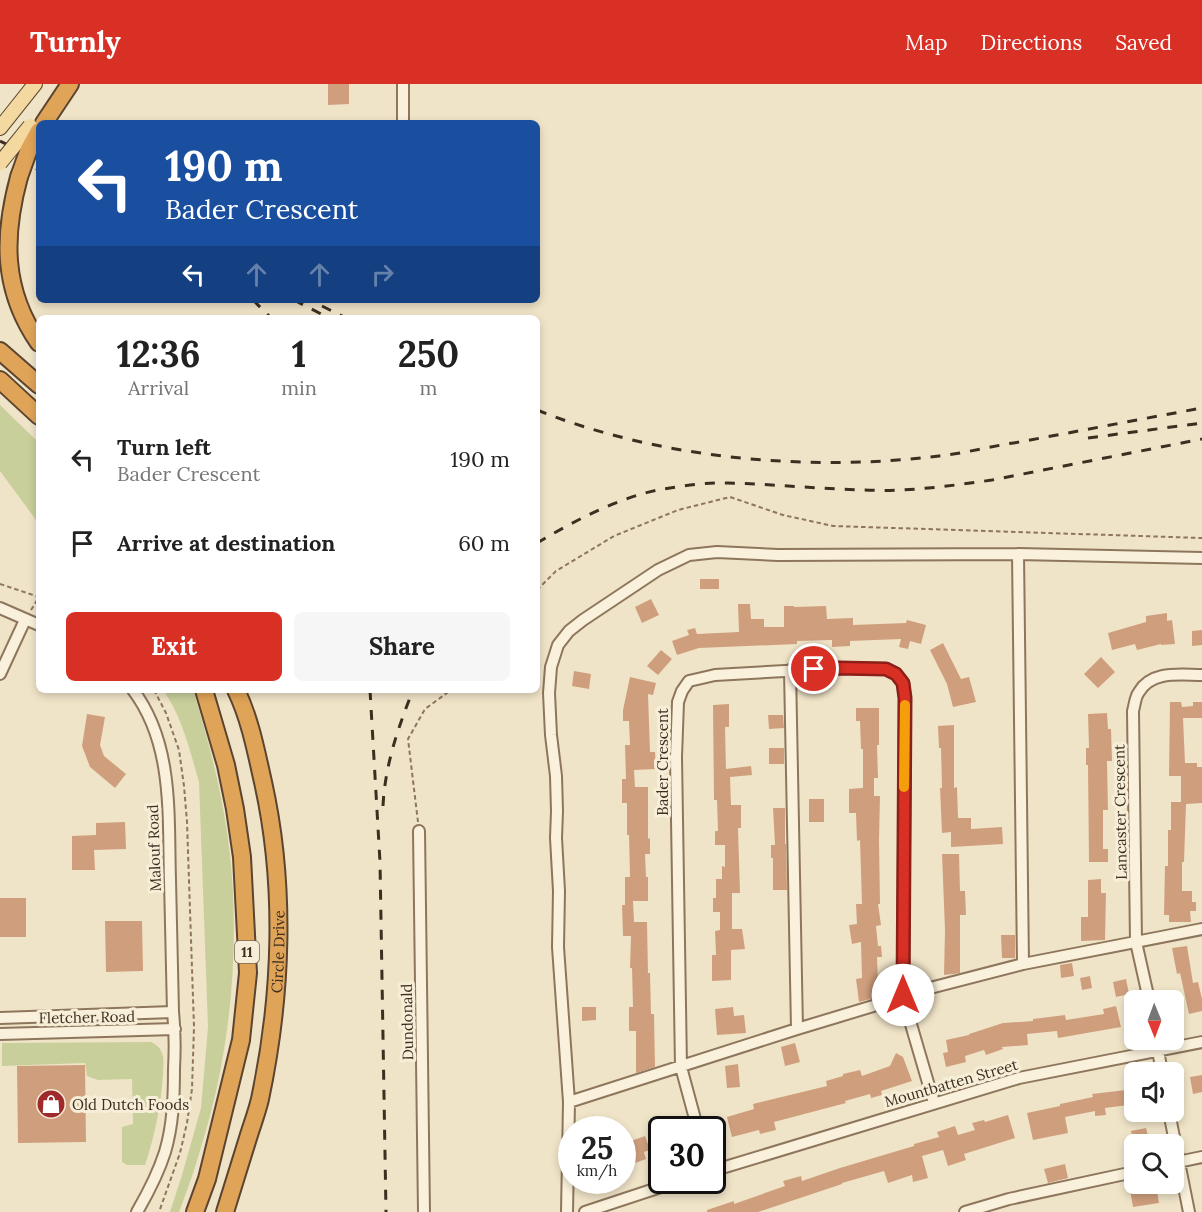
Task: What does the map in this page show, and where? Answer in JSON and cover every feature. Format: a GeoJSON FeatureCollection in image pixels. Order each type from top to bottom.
{"type":"FeatureCollection","features":[{"type":"Feature","properties":{"kind":"highway"},"geometry":{"type":"LineString","coordinates":[[43,120],[68,84]]}},
{"type":"Feature","properties":{"kind":"highway"},"geometry":{"type":"LineString","coordinates":[[36,132],[19,177],[9,220],[9,264],[12,286],[25,320],[36,338]]}},
{"type":"Feature","properties":{"kind":"highway"},"geometry":{"type":"LineString","coordinates":[[0,351],[36,382]]}},
{"type":"Feature","properties":{"kind":"highway"},"geometry":{"type":"LineString","coordinates":[[0,380],[36,413]]}},
{"type":"Feature","properties":{"kind":"highway","name":"Circle Drive"},"geometry":{"type":"LineString","coordinates":[[195,1212],[207,1179],[241,1040],[248,973],[242,857],[237,819],[226,765],[205,693]]}},
{"type":"Feature","properties":{"kind":"highway","name":"Circle Drive"},"geometry":{"type":"LineString","coordinates":[[225,1212],[259,1100],[272,1027],[277,965],[278,895],[273,842],[266,795],[240,695]]}},
{"type":"Feature","properties":{"kind":"main road"},"geometry":{"type":"LineString","coordinates":[[0,128],[35,84]]}},
{"type":"Feature","properties":{"kind":"main road"},"geometry":{"type":"LineString","coordinates":[[0,163],[36,129]]}},
{"type":"Feature","properties":{"kind":"street"},"geometry":{"type":"LineString","coordinates":[[403,84],[403,120]]}},
{"type":"Feature","properties":{"kind":"street"},"geometry":{"type":"LineString","coordinates":[[567,1212],[569,1102],[558,947],[556,776],[549,693],[551,667],[558,645],[569,631],[658,570],[689,555],[717,552],[778,555],[1018,554],[1202,558]]}},
{"type":"Feature","properties":{"kind":"street"},"geometry":{"type":"LineString","coordinates":[[1018,554],[1023,964]]}},
{"type":"Feature","properties":{"kind":"street"},"geometry":{"type":"LineString","coordinates":[[0,608],[36,624]]}},
{"type":"Feature","properties":{"kind":"street"},"geometry":{"type":"LineString","coordinates":[[0,674],[25,620]]}},
{"type":"Feature","properties":{"kind":"street","name":"Bader Crescent"},"geometry":{"type":"LineString","coordinates":[[694,1116],[681,1067],[676,757],[678,702],[689,681],[715,675],[790,670],[886,669],[896,674],[903,683],[905,698],[903,996],[934,1103]]}},
{"type":"Feature","properties":{"kind":"street"},"geometry":{"type":"LineString","coordinates":[[790,670],[797,1029]]}},
{"type":"Feature","properties":{"kind":"street","name":"Lancaster Crescent"},"geometry":{"type":"LineString","coordinates":[[1147,990],[1136,942],[1133,711],[1137,694],[1154,678],[1169,675],[1202,675]]}},
{"type":"Feature","properties":{"kind":"street","name":"Malouf Road"},"geometry":{"type":"LineString","coordinates":[[135,693],[149,715],[159,742],[165,772],[175,1029],[173,1104],[169,1134],[155,1179],[137,1212]]}},
{"type":"Feature","properties":{"kind":"street","name":"Dundonald"},"geometry":{"type":"LineString","coordinates":[[419,831],[424,1212]]}},
{"type":"Feature","properties":{"kind":"street"},"geometry":{"type":"LineString","coordinates":[[569,1102],[903,996],[1023,964],[1202,929]]}},
{"type":"Feature","properties":{"kind":"street","name":"Fletcher Road"},"geometry":{"type":"LineString","coordinates":[[0,1018],[173,1012]]}},
{"type":"Feature","properties":{"kind":"street","name":"Fletcher Road"},"geometry":{"type":"LineString","coordinates":[[0,1034],[175,1029]]}},
{"type":"Feature","properties":{"kind":"street","name":"Mountbatten Street"},"geometry":{"type":"LineString","coordinates":[[1184,1043],[1202,1042]]}},
{"type":"Feature","properties":{"kind":"street","name":"Mountbatten Street"},"geometry":{"type":"LineString","coordinates":[[726,1167],[1018,1078],[1136,1050]]}},
{"type":"Feature","properties":{"kind":"street"},"geometry":{"type":"LineString","coordinates":[[1184,1161],[1202,1157]]}},
{"type":"Feature","properties":{"kind":"street"},"geometry":{"type":"LineString","coordinates":[[964,1212],[1124,1174]]}},
{"type":"Feature","properties":{"kind":"street"},"geometry":{"type":"LineString","coordinates":[[585,1212],[648,1191]]}},
{"type":"Feature","properties":{"kind":"street"},"geometry":{"type":"LineString","coordinates":[[1184,1193],[1189,1212]]}},
{"type":"Feature","properties":{"kind":"path"},"geometry":{"type":"LineString","coordinates":[[540,588],[556,571],[614,536],[678,510],[730,497],[783,515],[833,526],[1202,537]]}},
{"type":"Feature","properties":{"kind":"path"},"geometry":{"type":"LineString","coordinates":[[0,584],[36,596]]}},
{"type":"Feature","properties":{"kind":"path"},"geometry":{"type":"LineString","coordinates":[[25,620],[36,602]]}},
{"type":"Feature","properties":{"kind":"path"},"geometry":{"type":"LineString","coordinates":[[156,693],[166,713],[179,750],[184,786],[194,1027],[192,1089],[187,1122],[180,1153],[159,1212]]}},
{"type":"Feature","properties":{"kind":"path"},"geometry":{"type":"LineString","coordinates":[[419,831],[408,739],[425,709],[447,693]]}},
{"type":"Feature","properties":{"kind":"green space"},"geometry":{"type":"Polygon","coordinates":[[[0,405],[36,440],[36,520],[0,471],[0,405]]]}},
{"type":"Feature","properties":{"kind":"green space"},"geometry":{"type":"Polygon","coordinates":[[[165,693],[194,693],[213,760],[224,814],[234,910],[231,991],[220,1071],[199,1155],[179,1212],[170,1212],[201,1108],[208,1027],[199,782],[189,746],[165,693]]]}},
{"type":"Feature","properties":{"kind":"green space"},"geometry":{"type":"Polygon","coordinates":[[[151,1042],[158,1046],[162,1054],[163,1074],[157,1120],[145,1165],[127,1165],[122,1162],[122,1127],[133,1124],[132,1079],[98,1080],[87,1076],[85,1063],[2,1066],[2,1043],[151,1042]]]}},
{"type":"Feature","properties":{"kind":"building"},"geometry":{"type":"Polygon","coordinates":[[[328,84],[349,84],[349,104],[328,105],[328,84]]]}},
{"type":"Feature","properties":{"kind":"building"},"geometry":{"type":"Polygon","coordinates":[[[700,579],[719,579],[719,589],[700,589],[700,579]]]}},
{"type":"Feature","properties":{"kind":"building"},"geometry":{"type":"Polygon","coordinates":[[[651,599],[659,615],[642,623],[635,607],[651,599]]]}},
{"type":"Feature","properties":{"kind":"building"},"geometry":{"type":"Polygon","coordinates":[[[738,604],[750,604],[751,619],[764,619],[764,627],[784,627],[784,606],[826,606],[827,619],[853,618],[853,625],[906,623],[907,620],[926,625],[921,644],[910,641],[908,649],[899,647],[901,639],[850,641],[850,646],[832,647],[832,640],[797,641],[797,644],[699,648],[677,655],[672,641],[689,635],[687,630],[695,628],[697,634],[739,632],[738,604]]]}},
{"type":"Feature","properties":{"kind":"building"},"geometry":{"type":"Polygon","coordinates":[[[1167,613],[1167,621],[1172,620],[1175,644],[1161,644],[1137,650],[1135,644],[1112,650],[1108,633],[1146,622],[1146,616],[1167,613]]]}},
{"type":"Feature","properties":{"kind":"building"},"geometry":{"type":"Polygon","coordinates":[[[1202,630],[1202,645],[1192,646],[1192,631],[1202,630]]]}},
{"type":"Feature","properties":{"kind":"building"},"geometry":{"type":"Polygon","coordinates":[[[943,643],[961,679],[969,677],[976,702],[953,707],[947,684],[930,650],[943,643]]]}},
{"type":"Feature","properties":{"kind":"building"},"geometry":{"type":"Polygon","coordinates":[[[661,650],[672,659],[658,675],[647,666],[661,650]]]}},
{"type":"Feature","properties":{"kind":"building"},"geometry":{"type":"Polygon","coordinates":[[[1101,657],[1115,672],[1098,688],[1084,674],[1101,657]]]}},
{"type":"Feature","properties":{"kind":"building"},"geometry":{"type":"Polygon","coordinates":[[[574,671],[591,674],[589,689],[572,686],[574,671]]]}},
{"type":"Feature","properties":{"kind":"building"},"geometry":{"type":"Polygon","coordinates":[[[630,677],[656,683],[653,695],[648,694],[650,752],[655,752],[656,769],[634,770],[635,787],[648,787],[650,854],[645,854],[648,901],[633,901],[634,922],[647,922],[651,1014],[654,1014],[655,1067],[636,1073],[636,1031],[629,1031],[629,1007],[633,1007],[632,968],[630,968],[631,936],[623,936],[622,905],[625,905],[625,877],[630,877],[627,803],[622,803],[622,779],[626,779],[625,745],[630,745],[629,721],[623,721],[623,710],[630,677]]]}},
{"type":"Feature","properties":{"kind":"building"},"geometry":{"type":"Polygon","coordinates":[[[1170,702],[1181,702],[1182,707],[1193,706],[1193,702],[1202,702],[1202,718],[1183,718],[1185,763],[1197,763],[1197,767],[1202,767],[1202,803],[1186,804],[1182,891],[1192,891],[1192,902],[1196,902],[1196,911],[1190,911],[1191,922],[1169,922],[1169,915],[1164,915],[1165,866],[1168,866],[1171,802],[1181,802],[1181,776],[1169,776],[1170,702]]]}},
{"type":"Feature","properties":{"kind":"building"},"geometry":{"type":"Polygon","coordinates":[[[729,704],[729,727],[725,727],[726,769],[751,766],[752,775],[730,777],[731,805],[741,805],[741,828],[738,828],[740,893],[732,893],[732,929],[742,929],[745,949],[731,950],[731,980],[712,981],[712,955],[716,955],[715,931],[720,930],[720,912],[713,912],[713,898],[716,898],[716,879],[722,879],[722,866],[725,867],[725,845],[715,845],[715,831],[718,831],[717,800],[714,800],[713,705],[729,704]]]}},
{"type":"Feature","properties":{"kind":"building"},"geometry":{"type":"Polygon","coordinates":[[[856,708],[879,708],[878,778],[874,778],[874,796],[880,796],[880,904],[878,904],[881,925],[876,926],[878,946],[881,946],[882,957],[877,957],[878,985],[883,984],[885,995],[859,1002],[856,979],[862,978],[861,942],[852,944],[849,925],[857,924],[856,904],[862,904],[860,840],[857,841],[856,813],[849,813],[849,789],[863,788],[863,749],[861,749],[860,721],[856,721],[856,708]]]}},
{"type":"Feature","properties":{"kind":"building"},"geometry":{"type":"Polygon","coordinates":[[[1107,713],[1108,729],[1111,729],[1112,761],[1107,761],[1108,810],[1103,810],[1103,849],[1108,849],[1108,862],[1089,862],[1088,765],[1086,765],[1086,748],[1089,748],[1088,714],[1107,713]]]}},
{"type":"Feature","properties":{"kind":"building"},"geometry":{"type":"Polygon","coordinates":[[[87,714],[105,717],[100,745],[104,756],[126,774],[115,788],[90,767],[82,746],[87,714]]]}},
{"type":"Feature","properties":{"kind":"building"},"geometry":{"type":"Polygon","coordinates":[[[768,715],[783,715],[784,728],[769,729],[768,715]]]}},
{"type":"Feature","properties":{"kind":"building"},"geometry":{"type":"Polygon","coordinates":[[[954,725],[954,788],[957,787],[958,818],[971,818],[971,829],[1002,827],[1003,844],[951,847],[951,832],[942,833],[941,748],[939,748],[938,726],[954,725]]]}},
{"type":"Feature","properties":{"kind":"building"},"geometry":{"type":"Polygon","coordinates":[[[769,748],[784,748],[784,764],[769,764],[769,748]]]}},
{"type":"Feature","properties":{"kind":"building"},"geometry":{"type":"Polygon","coordinates":[[[809,799],[824,799],[824,822],[809,822],[809,799]]]}},
{"type":"Feature","properties":{"kind":"building"},"geometry":{"type":"Polygon","coordinates":[[[773,808],[785,808],[787,890],[773,890],[771,845],[775,845],[773,808]]]}},
{"type":"Feature","properties":{"kind":"building"},"geometry":{"type":"Polygon","coordinates":[[[125,822],[126,849],[94,850],[95,870],[72,870],[72,836],[96,835],[96,823],[125,822]]]}},
{"type":"Feature","properties":{"kind":"building"},"geometry":{"type":"Polygon","coordinates":[[[942,854],[959,854],[960,891],[965,891],[966,915],[960,915],[960,973],[944,975],[945,930],[942,854]]]}},
{"type":"Feature","properties":{"kind":"building"},"geometry":{"type":"Polygon","coordinates":[[[1101,879],[1101,893],[1106,893],[1105,940],[1081,941],[1081,917],[1088,917],[1088,880],[1101,879]]]}},
{"type":"Feature","properties":{"kind":"building"},"geometry":{"type":"Polygon","coordinates":[[[0,898],[26,898],[26,937],[0,937],[0,898]]]}},
{"type":"Feature","properties":{"kind":"building"},"geometry":{"type":"Polygon","coordinates":[[[105,921],[142,921],[143,971],[106,972],[105,921]]]}},
{"type":"Feature","properties":{"kind":"building"},"geometry":{"type":"Polygon","coordinates":[[[1001,935],[1015,935],[1015,958],[1002,958],[1001,935]]]}},
{"type":"Feature","properties":{"kind":"building"},"geometry":{"type":"Polygon","coordinates":[[[1187,946],[1193,983],[1198,982],[1202,999],[1202,1011],[1189,1014],[1172,948],[1187,946]]]}},
{"type":"Feature","properties":{"kind":"building"},"geometry":{"type":"Polygon","coordinates":[[[1072,963],[1074,976],[1061,978],[1060,965],[1072,963]]]}},
{"type":"Feature","properties":{"kind":"building"},"geometry":{"type":"Polygon","coordinates":[[[1090,976],[1092,988],[1082,990],[1080,978],[1090,976]]]}},
{"type":"Feature","properties":{"kind":"building"},"geometry":{"type":"Polygon","coordinates":[[[1126,979],[1128,990],[1124,990],[1124,995],[1116,997],[1113,982],[1126,979]]]}},
{"type":"Feature","properties":{"kind":"building"},"geometry":{"type":"Polygon","coordinates":[[[1116,1006],[1121,1027],[1058,1038],[1057,1031],[1027,1034],[1028,1045],[1002,1047],[1003,1049],[986,1055],[984,1050],[965,1056],[966,1062],[946,1067],[943,1053],[948,1052],[946,1040],[1003,1023],[1033,1021],[1033,1019],[1065,1015],[1066,1020],[1104,1014],[1103,1009],[1116,1006]]]}},
{"type":"Feature","properties":{"kind":"building"},"geometry":{"type":"Polygon","coordinates":[[[582,1007],[596,1007],[596,1020],[582,1021],[582,1007]]]}},
{"type":"Feature","properties":{"kind":"building"},"geometry":{"type":"Polygon","coordinates":[[[733,1007],[734,1016],[744,1015],[746,1033],[717,1035],[715,1009],[733,1007]]]}},
{"type":"Feature","properties":{"kind":"building"},"geometry":{"type":"Polygon","coordinates":[[[795,1043],[800,1062],[785,1066],[781,1047],[795,1043]]]}},
{"type":"Feature","properties":{"kind":"building"},"geometry":{"type":"Polygon","coordinates":[[[896,1053],[903,1057],[912,1081],[881,1091],[882,1095],[871,1098],[870,1094],[845,1101],[846,1103],[774,1122],[776,1130],[760,1134],[759,1130],[732,1137],[727,1117],[754,1109],[753,1104],[827,1086],[826,1081],[843,1076],[843,1074],[860,1070],[862,1076],[890,1066],[896,1053]]]}},
{"type":"Feature","properties":{"kind":"building"},"geometry":{"type":"Polygon","coordinates":[[[738,1064],[740,1087],[727,1088],[725,1066],[738,1064]]]}},
{"type":"Feature","properties":{"kind":"building","name":"Old Dutch Foods"},"geometry":{"type":"Polygon","coordinates":[[[85,1065],[86,1142],[18,1143],[17,1066],[85,1065]]]}},
{"type":"Feature","properties":{"kind":"building"},"geometry":{"type":"Polygon","coordinates":[[[1202,1075],[1202,1092],[1193,1094],[1190,1077],[1202,1075]]]}},
{"type":"Feature","properties":{"kind":"building"},"geometry":{"type":"Polygon","coordinates":[[[1124,1090],[1124,1106],[1105,1108],[1106,1115],[1095,1116],[1095,1111],[1065,1117],[1068,1133],[1033,1140],[1027,1113],[1093,1097],[1092,1094],[1124,1090]]]}},
{"type":"Feature","properties":{"kind":"building"},"geometry":{"type":"Polygon","coordinates":[[[1008,1115],[1015,1138],[964,1154],[966,1160],[948,1166],[943,1150],[922,1156],[928,1178],[913,1182],[912,1175],[888,1183],[884,1171],[758,1212],[707,1212],[707,1210],[734,1201],[734,1204],[785,1186],[783,1181],[801,1176],[802,1181],[914,1146],[914,1144],[939,1137],[937,1132],[955,1126],[958,1135],[975,1130],[972,1123],[984,1120],[985,1122],[1008,1115]]]}},
{"type":"Feature","properties":{"kind":"building"},"geometry":{"type":"Polygon","coordinates":[[[1146,1128],[1148,1134],[1132,1134],[1131,1131],[1146,1128]]]}},
{"type":"Feature","properties":{"kind":"building"},"geometry":{"type":"Polygon","coordinates":[[[645,1136],[648,1151],[644,1152],[646,1159],[636,1163],[636,1139],[645,1136]]]}},
{"type":"Feature","properties":{"kind":"building"},"geometry":{"type":"Polygon","coordinates":[[[1065,1164],[1068,1178],[1048,1183],[1044,1169],[1065,1164]]]}},
{"type":"Feature","properties":{"kind":"building"},"geometry":{"type":"Polygon","coordinates":[[[1131,1194],[1158,1194],[1159,1203],[1133,1207],[1131,1194]]]}},
{"type":"Feature","properties":{"kind":"railway"},"geometry":{"type":"LineString","coordinates":[[0,141],[36,159]]}},
{"type":"Feature","properties":{"kind":"railway"},"geometry":{"type":"LineString","coordinates":[[0,151],[36,169]]}},
{"type":"Feature","properties":{"kind":"railway"},"geometry":{"type":"LineString","coordinates":[[256,303],[268,315]]}},
{"type":"Feature","properties":{"kind":"railway"},"geometry":{"type":"LineString","coordinates":[[300,303],[323,315]]}},
{"type":"Feature","properties":{"kind":"railway"},"geometry":{"type":"LineString","coordinates":[[322,306],[340,315]]}},
{"type":"Feature","properties":{"kind":"railway"},"geometry":{"type":"LineString","coordinates":[[540,411],[584,427],[684,450],[735,457],[838,462],[889,461],[949,455],[1202,408]]}},
{"type":"Feature","properties":{"kind":"railway"},"geometry":{"type":"LineString","coordinates":[[1088,438],[1202,423]]}},
{"type":"Feature","properties":{"kind":"railway"},"geometry":{"type":"LineString","coordinates":[[540,541],[598,510],[630,498],[663,489],[695,484],[761,484],[864,490],[928,488],[992,480],[1202,439]]}},
{"type":"Feature","properties":{"kind":"railway"},"geometry":{"type":"LineString","coordinates":[[370,693],[380,862],[386,1212]]}},
{"type":"Feature","properties":{"kind":"railway"},"geometry":{"type":"LineString","coordinates":[[383,806],[386,776],[393,747],[412,693]]}},
{"type":"Feature","properties":{"kind":"slow traffic"},"geometry":{"type":"LineString","coordinates":[[904,787],[905,705]]}},
{"type":"Feature","properties":{"kind":"place","name":"Old Dutch Foods"},"geometry":{"type":"Point","coordinates":[51,1104]}},
{"type":"Feature","properties":{"kind":"route"},"geometry":{"type":"LineString","coordinates":[[814,669],[886,669],[896,674],[903,683],[905,698],[903,995]]}}]}
